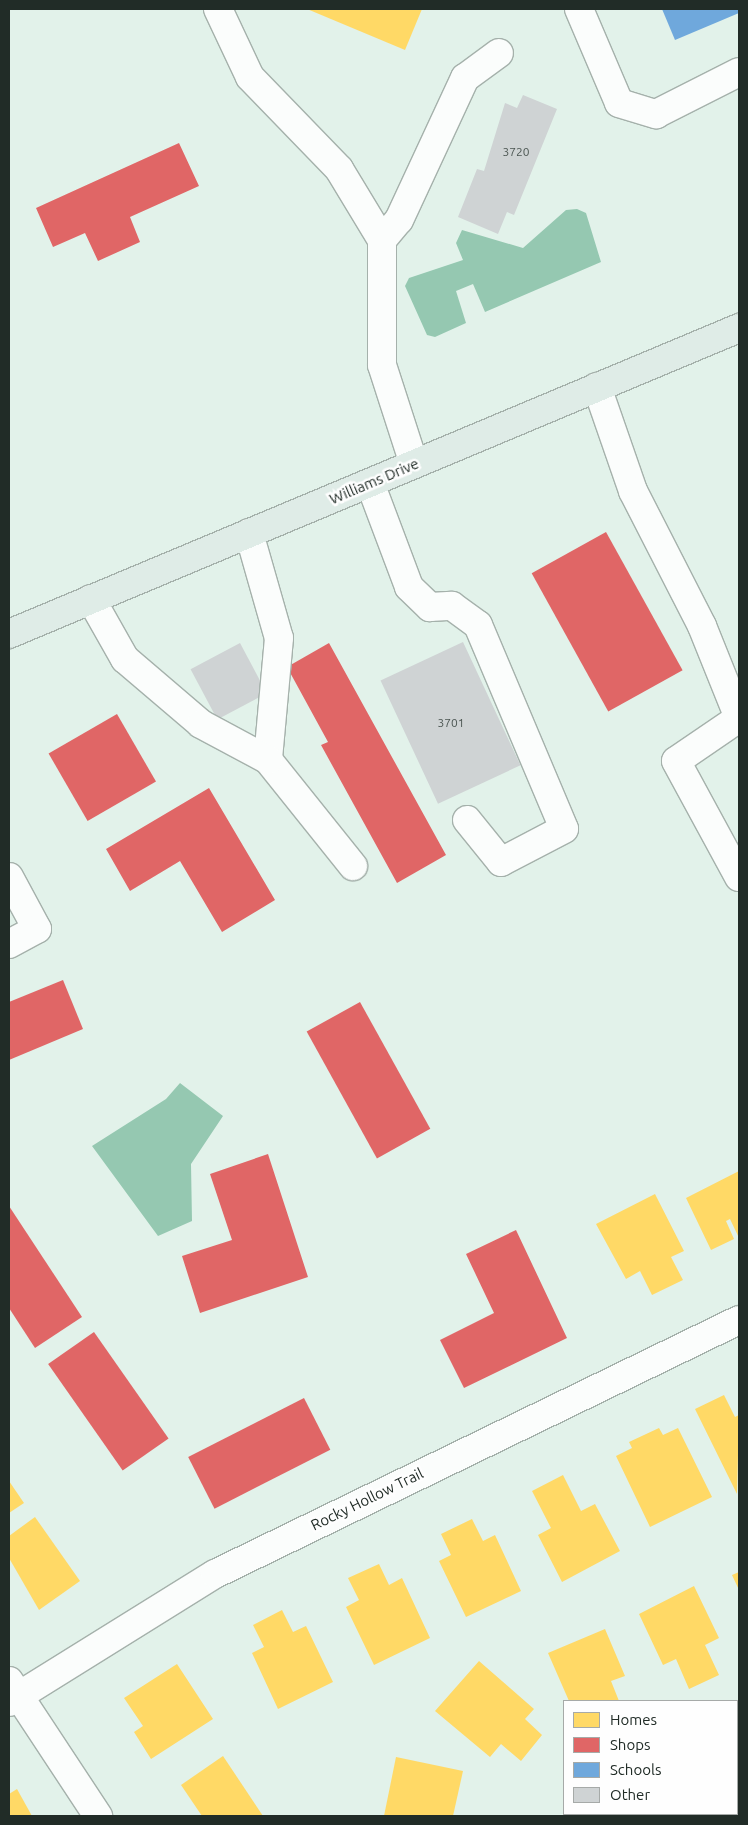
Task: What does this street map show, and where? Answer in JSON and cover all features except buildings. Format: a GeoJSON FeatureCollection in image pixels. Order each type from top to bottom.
{"type":"FeatureCollection","features":[{"type":"Feature","properties":{"kind":"main road","name":"Williams Drive"},"geometry":{"type":"LineString","coordinates":[[9,634],[739,328]]}},
{"type":"Feature","properties":{"kind":"street"},"geometry":{"type":"LineString","coordinates":[[218,9],[250,77],[339,169],[382,240],[382,365],[414,464]]}},
{"type":"Feature","properties":{"kind":"street"},"geometry":{"type":"LineString","coordinates":[[579,9],[618,103],[656,114],[739,72]]}},
{"type":"Feature","properties":{"kind":"street"},"geometry":{"type":"LineString","coordinates":[[382,240],[399,220],[465,78],[499,53]]}},
{"type":"Feature","properties":{"kind":"street"},"geometry":{"type":"LineString","coordinates":[[597,387],[633,491],[702,626],[739,718],[676,761],[739,876]]}},
{"type":"Feature","properties":{"kind":"street"},"geometry":{"type":"LineString","coordinates":[[370,483],[409,588],[430,607],[452,606],[478,625],[564,829],[501,862],[467,820]]}},
{"type":"Feature","properties":{"kind":"street"},"geometry":{"type":"LineString","coordinates":[[250,533],[279,638],[268,760]]}},
{"type":"Feature","properties":{"kind":"street"},"geometry":{"type":"LineString","coordinates":[[91,599],[125,659],[201,724],[268,760],[353,866]]}},
{"type":"Feature","properties":{"kind":"street"},"geometry":{"type":"LineString","coordinates":[[9,877],[37,929],[9,944]]}},
{"type":"Feature","properties":{"kind":"street","name":"Rocky Hollow Trail"},"geometry":{"type":"LineString","coordinates":[[12,1693],[215,1574],[739,1320]]}},
{"type":"Feature","properties":{"kind":"street"},"geometry":{"type":"LineString","coordinates":[[12,1693],[98,1816]]}},
{"type":"Feature","properties":{"kind":"shaded area"},"geometry":{"type":"Polygon","coordinates":[[[577,209],[586,213],[601,262],[485,312],[473,284],[456,291],[466,323],[435,337],[427,335],[405,286],[409,278],[463,260],[456,243],[462,230],[523,248],[566,210],[577,209]]]}},
{"type":"Feature","properties":{"kind":"shaded area"},"geometry":{"type":"Polygon","coordinates":[[[180,1083],[223,1116],[191,1164],[192,1221],[158,1236],[92,1146],[166,1099],[180,1083]]]}}]}
